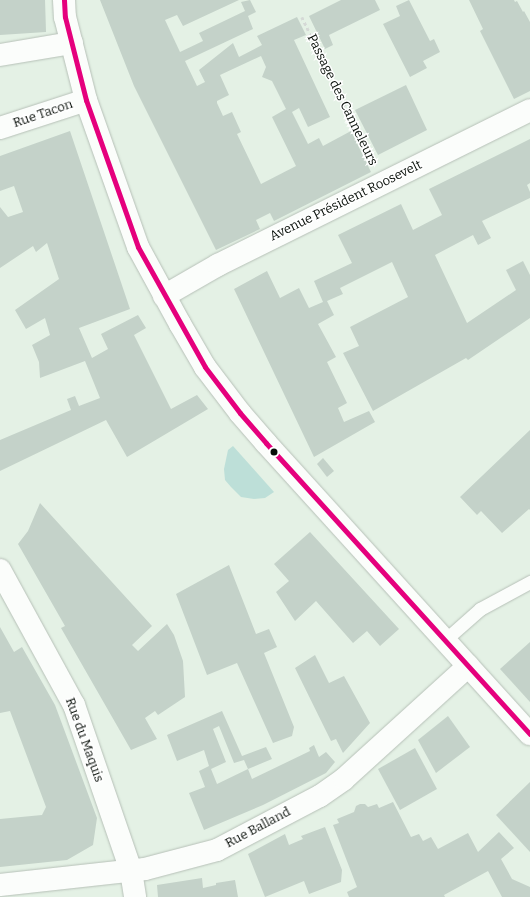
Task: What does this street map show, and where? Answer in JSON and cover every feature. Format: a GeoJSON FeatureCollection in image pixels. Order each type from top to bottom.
{"type":"FeatureCollection","features":[{"type":"Feature","properties":{"kind":"street"},"geometry":{"type":"LineString","coordinates":[[64,0],[65,17],[86,100],[138,246],[164,296],[205,367],[240,413],[530,734]]}},
{"type":"Feature","properties":{"kind":"street"},"geometry":{"type":"LineString","coordinates":[[0,55],[72,43]]}},
{"type":"Feature","properties":{"kind":"street","name":"Rue Tacon"},"geometry":{"type":"LineString","coordinates":[[0,128],[86,100]]}},
{"type":"Feature","properties":{"kind":"street","name":"Avenue Président Roosevelt"},"geometry":{"type":"LineString","coordinates":[[164,296],[218,265],[530,110]]}},
{"type":"Feature","properties":{"kind":"street","name":"Rue du Maquis"},"geometry":{"type":"LineString","coordinates":[[0,570],[74,705],[131,871],[135,897]]}},
{"type":"Feature","properties":{"kind":"street","name":"Rue Balland"},"geometry":{"type":"LineString","coordinates":[[0,885],[131,871],[162,866],[217,850],[320,796],[344,779],[468,666]]}},
{"type":"Feature","properties":{"kind":"lane"},"geometry":{"type":"LineString","coordinates":[[445,640],[480,610],[530,582]]}},
{"type":"Feature","properties":{"kind":"path","name":"Passage des Canneleurs"},"geometry":{"type":"LineString","coordinates":[[302,17],[382,183]]}},
{"type":"Feature","properties":{"kind":"water"},"geometry":{"type":"Polygon","coordinates":[[[233,446],[274,492],[265,498],[254,499],[241,497],[231,487],[225,480],[224,469],[228,450],[233,446]]]}},
{"type":"Feature","properties":{"kind":"building"},"geometry":{"type":"Polygon","coordinates":[[[0,0],[45,0],[46,32],[0,35],[0,0]]]}},
{"type":"Feature","properties":{"kind":"building"},"geometry":{"type":"Polygon","coordinates":[[[100,0],[239,0],[183,26],[177,15],[165,20],[180,52],[203,41],[199,33],[245,11],[241,2],[250,0],[256,12],[248,16],[253,29],[185,61],[197,86],[205,82],[199,70],[233,43],[239,57],[262,45],[257,36],[297,17],[306,35],[294,40],[330,117],[308,127],[299,108],[292,112],[308,144],[319,138],[323,146],[351,131],[371,172],[274,221],[270,213],[256,220],[260,229],[216,250],[134,86],[100,0]],[[261,56],[220,75],[229,95],[217,101],[223,116],[232,112],[241,132],[237,134],[261,184],[296,166],[272,117],[286,109],[272,81],[262,77],[266,67],[261,56]]]}},
{"type":"Feature","properties":{"kind":"building"},"geometry":{"type":"Polygon","coordinates":[[[341,0],[375,0],[380,10],[329,35],[333,45],[325,49],[309,16],[341,0]]]}},
{"type":"Feature","properties":{"kind":"building"},"geometry":{"type":"Polygon","coordinates":[[[409,0],[430,41],[434,39],[440,52],[423,61],[427,68],[410,77],[383,24],[400,16],[396,6],[409,0]]]}},
{"type":"Feature","properties":{"kind":"building"},"geometry":{"type":"Polygon","coordinates":[[[469,0],[514,0],[515,2],[517,1],[523,12],[524,11],[530,22],[530,91],[514,99],[480,31],[483,29],[469,0]]]}},
{"type":"Feature","properties":{"kind":"building"},"geometry":{"type":"Polygon","coordinates":[[[406,85],[427,130],[378,155],[355,110],[406,85]]]}},
{"type":"Feature","properties":{"kind":"building"},"geometry":{"type":"Polygon","coordinates":[[[70,131],[130,309],[79,328],[92,358],[108,349],[101,334],[138,315],[146,328],[134,335],[171,409],[197,395],[208,409],[127,457],[106,420],[0,471],[0,440],[71,410],[67,399],[75,396],[79,406],[100,398],[85,361],[40,378],[39,362],[32,345],[50,335],[45,318],[26,329],[15,310],[59,279],[47,243],[36,252],[33,246],[0,268],[0,207],[8,217],[23,212],[14,186],[0,191],[0,156],[70,131]]]}},
{"type":"Feature","properties":{"kind":"building"},"geometry":{"type":"Polygon","coordinates":[[[530,139],[530,183],[527,185],[530,192],[530,198],[482,221],[491,238],[478,245],[473,235],[435,255],[467,323],[516,290],[506,270],[523,261],[530,275],[530,318],[468,360],[466,358],[373,411],[343,353],[359,346],[350,327],[408,297],[392,262],[340,288],[343,294],[327,301],[334,315],[318,324],[336,357],[327,362],[347,403],[338,408],[344,422],[369,411],[375,422],[314,457],[234,289],[267,271],[280,298],[299,288],[309,308],[323,302],[314,281],[352,263],[338,235],[401,204],[413,230],[442,215],[429,189],[530,139]]]}},
{"type":"Feature","properties":{"kind":"building"},"geometry":{"type":"Polygon","coordinates":[[[530,430],[530,510],[529,509],[502,533],[481,511],[477,515],[460,497],[530,430]]]}},
{"type":"Feature","properties":{"kind":"building"},"geometry":{"type":"Polygon","coordinates":[[[323,458],[334,471],[327,477],[317,464],[323,458]]]}},
{"type":"Feature","properties":{"kind":"building"},"geometry":{"type":"Polygon","coordinates":[[[40,503],[152,626],[132,645],[138,651],[167,624],[174,635],[183,661],[185,697],[158,715],[155,711],[145,718],[157,739],[131,750],[61,628],[65,626],[18,544],[28,531],[40,503]]]}},
{"type":"Feature","properties":{"kind":"building"},"geometry":{"type":"Polygon","coordinates":[[[310,532],[399,629],[380,646],[367,631],[353,643],[316,601],[295,621],[276,592],[289,581],[274,564],[310,532]]]}},
{"type":"Feature","properties":{"kind":"building"},"geometry":{"type":"Polygon","coordinates":[[[229,565],[256,634],[269,629],[277,647],[264,653],[294,727],[292,736],[273,743],[237,663],[207,675],[176,594],[229,565]]]}},
{"type":"Feature","properties":{"kind":"building"},"geometry":{"type":"Polygon","coordinates":[[[0,627],[14,652],[22,647],[55,705],[97,818],[93,845],[67,860],[0,867],[0,819],[42,815],[46,807],[10,711],[0,713],[0,627]]]}},
{"type":"Feature","properties":{"kind":"building"},"geometry":{"type":"Polygon","coordinates":[[[530,642],[530,702],[500,669],[530,642]]]}},
{"type":"Feature","properties":{"kind":"building"},"geometry":{"type":"Polygon","coordinates":[[[315,655],[329,683],[344,676],[370,723],[343,753],[336,739],[331,741],[295,668],[315,655]]]}},
{"type":"Feature","properties":{"kind":"building"},"geometry":{"type":"Polygon","coordinates":[[[222,711],[242,756],[266,747],[272,759],[248,769],[252,779],[310,751],[309,748],[314,745],[319,757],[326,752],[335,762],[326,773],[263,805],[204,830],[189,793],[205,787],[199,771],[209,766],[204,750],[177,761],[167,735],[222,711]],[[219,726],[213,729],[226,762],[211,769],[217,784],[248,769],[244,760],[234,763],[219,726]]]}},
{"type":"Feature","properties":{"kind":"building"},"geometry":{"type":"Polygon","coordinates":[[[448,716],[470,747],[436,773],[418,740],[448,716]]]}},
{"type":"Feature","properties":{"kind":"building"},"geometry":{"type":"Polygon","coordinates":[[[415,748],[437,789],[400,810],[378,769],[415,748]]]}},
{"type":"Feature","properties":{"kind":"building"},"geometry":{"type":"Polygon","coordinates":[[[530,782],[530,852],[496,815],[530,782]]]}},
{"type":"Feature","properties":{"kind":"building"},"geometry":{"type":"Polygon","coordinates":[[[393,802],[411,837],[419,834],[423,841],[431,837],[438,849],[468,833],[478,852],[499,832],[514,848],[501,859],[512,879],[530,887],[530,897],[502,897],[488,871],[444,895],[445,897],[349,897],[347,892],[357,887],[333,825],[339,823],[337,819],[354,812],[356,806],[360,804],[365,804],[368,807],[377,804],[379,808],[393,802]]]}},
{"type":"Feature","properties":{"kind":"building"},"geometry":{"type":"Polygon","coordinates":[[[325,827],[342,870],[341,882],[309,894],[304,881],[265,897],[248,854],[285,834],[289,845],[303,839],[301,836],[325,827]]]}},
{"type":"Feature","properties":{"kind":"building"},"geometry":{"type":"Polygon","coordinates":[[[202,878],[203,888],[216,885],[216,883],[235,880],[238,897],[158,897],[157,885],[202,878]]]}},
{"type":"Feature","properties":{"kind":"transit line"},"geometry":{"type":"LineString","coordinates":[[64,0],[65,17],[86,100],[138,247],[205,367],[240,413],[266,443],[530,734]]}}]}
